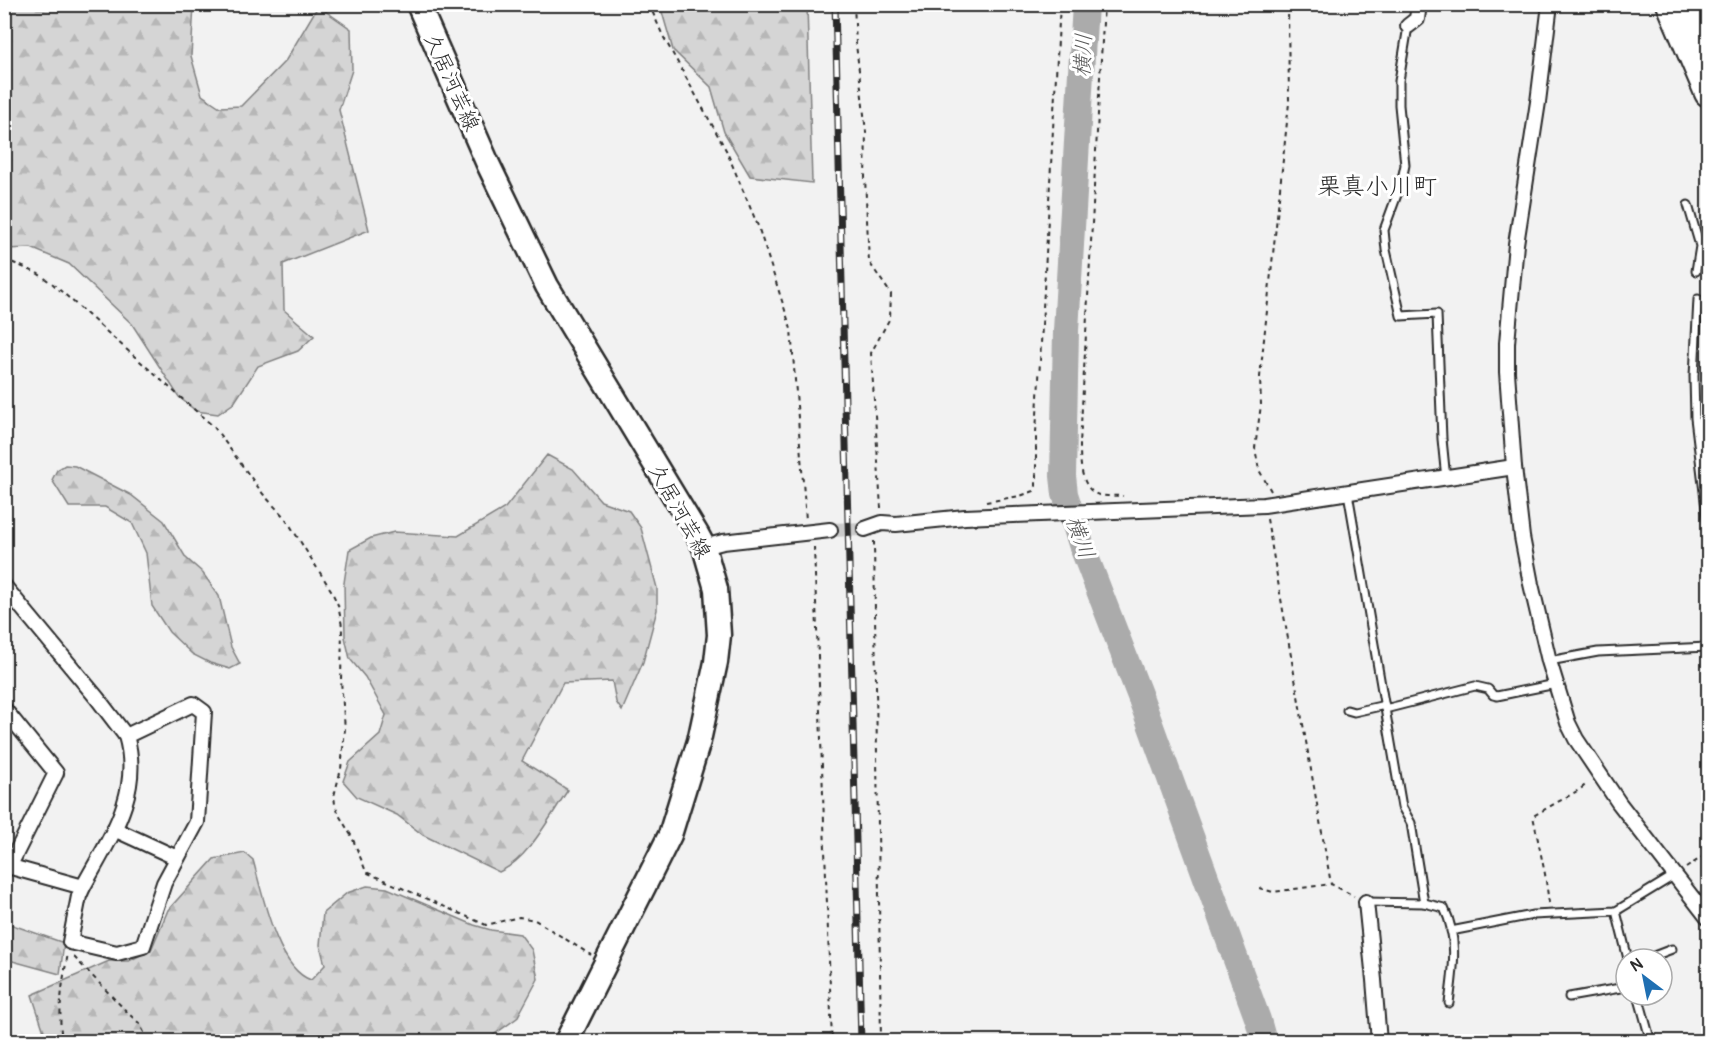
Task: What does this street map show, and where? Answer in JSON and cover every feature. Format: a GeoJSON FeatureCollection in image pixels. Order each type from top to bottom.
{"type":"FeatureCollection","features":[{"type":"Feature","properties":{"kind":"highway"},"geometry":{"type":"LineString","coordinates":[[1670,4],[1708,93]]}},
{"type":"Feature","properties":{"kind":"highway"},"geometry":{"type":"LineString","coordinates":[[1694,4],[1708,39]]}},
{"type":"Feature","properties":{"kind":"main road","name":"久居河芸線"},"geometry":{"type":"LineString","coordinates":[[418,4],[488,164],[547,286],[704,547],[716,589],[719,635],[716,662],[699,741],[670,835],[566,1041]]}},
{"type":"Feature","properties":{"kind":"street"},"geometry":{"type":"LineString","coordinates":[[1408,27],[1417,19],[1419,4]]}},
{"type":"Feature","properties":{"kind":"street"},"geometry":{"type":"LineString","coordinates":[[1550,4],[1538,102],[1516,244],[1507,344],[1514,467],[1529,574],[1549,661],[1568,723],[1619,803],[1708,918]]}},
{"type":"Feature","properties":{"kind":"street"},"geometry":{"type":"LineString","coordinates":[[874,526],[965,517],[1269,504],[1514,467]]}},
{"type":"Feature","properties":{"kind":"street"},"geometry":{"type":"LineString","coordinates":[[704,547],[723,542],[830,530]]}},
{"type":"Feature","properties":{"kind":"street"},"geometry":{"type":"LineString","coordinates":[[4,586],[126,736],[131,761],[131,783],[127,799],[79,896],[70,942],[117,953],[143,946],[164,883],[197,822],[204,712],[193,704],[126,736]]}},
{"type":"Feature","properties":{"kind":"street"},"geometry":{"type":"LineString","coordinates":[[4,709],[56,773],[7,866],[83,887]]}},
{"type":"Feature","properties":{"kind":"street"},"geometry":{"type":"LineString","coordinates":[[114,829],[177,858]]}},
{"type":"Feature","properties":{"kind":"street"},"geometry":{"type":"LineString","coordinates":[[1366,902],[1379,1041]]}},
{"type":"Feature","properties":{"kind":"lane"},"geometry":{"type":"LineString","coordinates":[[1408,27],[1399,81],[1405,165],[1401,184],[1385,223],[1385,244],[1401,316],[1437,314],[1442,439],[1446,479]]}},
{"type":"Feature","properties":{"kind":"lane"},"geometry":{"type":"LineString","coordinates":[[1688,205],[1700,246],[1696,271]]}},
{"type":"Feature","properties":{"kind":"lane"},"geometry":{"type":"LineString","coordinates":[[1699,255],[1708,252]]}},
{"type":"Feature","properties":{"kind":"lane"},"geometry":{"type":"LineString","coordinates":[[1698,299],[1694,376],[1695,418],[1708,525]]}},
{"type":"Feature","properties":{"kind":"lane"},"geometry":{"type":"LineString","coordinates":[[1348,493],[1402,807],[1412,823],[1424,903]]}},
{"type":"Feature","properties":{"kind":"lane"},"geometry":{"type":"LineString","coordinates":[[1549,661],[1598,652],[1708,647]]}},
{"type":"Feature","properties":{"kind":"lane"},"geometry":{"type":"LineString","coordinates":[[1347,710],[1354,712],[1385,707],[1475,686],[1488,689],[1492,695],[1497,696],[1557,684]]}},
{"type":"Feature","properties":{"kind":"lane"},"geometry":{"type":"LineString","coordinates":[[1451,931],[1533,915],[1616,911],[1675,876]]}},
{"type":"Feature","properties":{"kind":"lane"},"geometry":{"type":"LineString","coordinates":[[1366,902],[1424,903],[1444,908],[1451,931],[1454,961],[1449,1003]]}},
{"type":"Feature","properties":{"kind":"lane"},"geometry":{"type":"LineString","coordinates":[[1616,911],[1626,947]]}},
{"type":"Feature","properties":{"kind":"lane"},"geometry":{"type":"LineString","coordinates":[[1569,997],[1614,989]]}},
{"type":"Feature","properties":{"kind":"lane"},"geometry":{"type":"LineString","coordinates":[[1641,1007],[1651,1041]]}},
{"type":"Feature","properties":{"kind":"path"},"geometry":{"type":"LineString","coordinates":[[649,4],[663,36],[726,150],[758,226],[791,329],[810,531],[832,1041]]}},
{"type":"Feature","properties":{"kind":"path"},"geometry":{"type":"LineString","coordinates":[[854,4],[866,132],[865,177],[869,262],[891,294],[890,318],[871,353],[881,1041]]}},
{"type":"Feature","properties":{"kind":"path"},"geometry":{"type":"LineString","coordinates":[[978,504],[1020,496],[1034,491],[1036,486],[1036,433],[1059,4]]}},
{"type":"Feature","properties":{"kind":"path"},"geometry":{"type":"LineString","coordinates":[[1104,4],[1080,462],[1083,476],[1092,491],[1100,495],[1122,496]]}},
{"type":"Feature","properties":{"kind":"path"},"geometry":{"type":"LineString","coordinates":[[1288,4],[1290,103],[1260,377],[1262,405],[1255,448],[1259,470],[1271,492],[1269,504],[1331,884]]}},
{"type":"Feature","properties":{"kind":"path"},"geometry":{"type":"LineString","coordinates":[[4,259],[38,273],[53,284],[214,427],[263,494],[286,519],[331,590],[338,605],[342,626],[341,681],[345,729],[341,769],[334,796],[339,815],[352,837],[364,870],[486,925],[519,917],[535,920],[606,965]]}},
{"type":"Feature","properties":{"kind":"path"},"geometry":{"type":"LineString","coordinates":[[1550,915],[1545,874],[1533,816],[1579,790],[1599,773]]}},
{"type":"Feature","properties":{"kind":"path"},"geometry":{"type":"LineString","coordinates":[[1675,876],[1708,853]]}},
{"type":"Feature","properties":{"kind":"path"},"geometry":{"type":"LineString","coordinates":[[1259,888],[1273,892],[1331,884],[1366,902]]}},
{"type":"Feature","properties":{"kind":"path"},"geometry":{"type":"LineString","coordinates":[[62,1041],[60,1011],[68,951],[139,1023],[149,1041]]}},
{"type":"Feature","properties":{"kind":"green space"},"geometry":{"type":"Polygon","coordinates":[[[5,4],[194,5],[191,56],[202,95],[220,107],[241,106],[286,60],[318,6],[351,29],[352,70],[339,110],[369,230],[283,264],[284,310],[314,336],[298,351],[258,366],[234,403],[218,414],[196,411],[179,397],[132,324],[69,264],[31,248],[5,249],[4,65],[9,60],[5,40],[5,4]]]}},
{"type":"Feature","properties":{"kind":"green space"},"geometry":{"type":"Polygon","coordinates":[[[660,5],[807,5],[812,183],[750,176],[724,132],[711,87],[673,50],[660,5]]]}},
{"type":"Feature","properties":{"kind":"green space"},"geometry":{"type":"Polygon","coordinates":[[[547,455],[573,469],[601,501],[629,511],[641,528],[657,588],[657,610],[643,662],[622,711],[616,702],[612,681],[563,683],[522,761],[568,790],[529,847],[510,866],[499,872],[423,835],[397,815],[357,797],[343,781],[350,762],[380,735],[386,715],[365,677],[350,659],[345,637],[344,583],[349,550],[371,538],[394,532],[458,536],[505,508],[547,455]]]}},
{"type":"Feature","properties":{"kind":"green space"},"geometry":{"type":"Polygon","coordinates":[[[65,465],[75,466],[131,495],[164,521],[186,558],[202,572],[219,596],[231,647],[240,664],[230,669],[210,663],[192,654],[169,632],[152,606],[146,553],[132,523],[105,507],[69,507],[52,480],[57,470],[65,465]]]}},
{"type":"Feature","properties":{"kind":"green space"},"geometry":{"type":"Polygon","coordinates":[[[245,853],[253,860],[266,909],[280,946],[299,973],[311,980],[325,965],[320,945],[323,913],[347,893],[367,886],[387,888],[474,925],[520,934],[532,950],[538,979],[517,1018],[485,1041],[47,1041],[32,995],[109,961],[129,961],[151,950],[168,910],[214,859],[245,853]]]}},
{"type":"Feature","properties":{"kind":"green space"},"geometry":{"type":"Polygon","coordinates":[[[4,922],[64,943],[60,974],[5,959],[4,922]]]}},
{"type":"Feature","properties":{"kind":"waterway","name":"横川"},"geometry":{"type":"LineString","coordinates":[[1085,4],[1066,331],[1063,476],[1065,494],[1081,544],[1141,699],[1264,1042]]}},
{"type":"Feature","properties":{"kind":"tunnel"},"geometry":{"type":"LineString","coordinates":[[830,530],[865,529]]}},
{"type":"Feature","properties":{"kind":"railway"},"geometry":{"type":"LineString","coordinates":[[835,4],[861,1042]]}},
{"type":"Feature","properties":{"kind":"district","name":"栗真小川町"},"geometry":{"type":"Point","coordinates":[1377,186]}}]}
